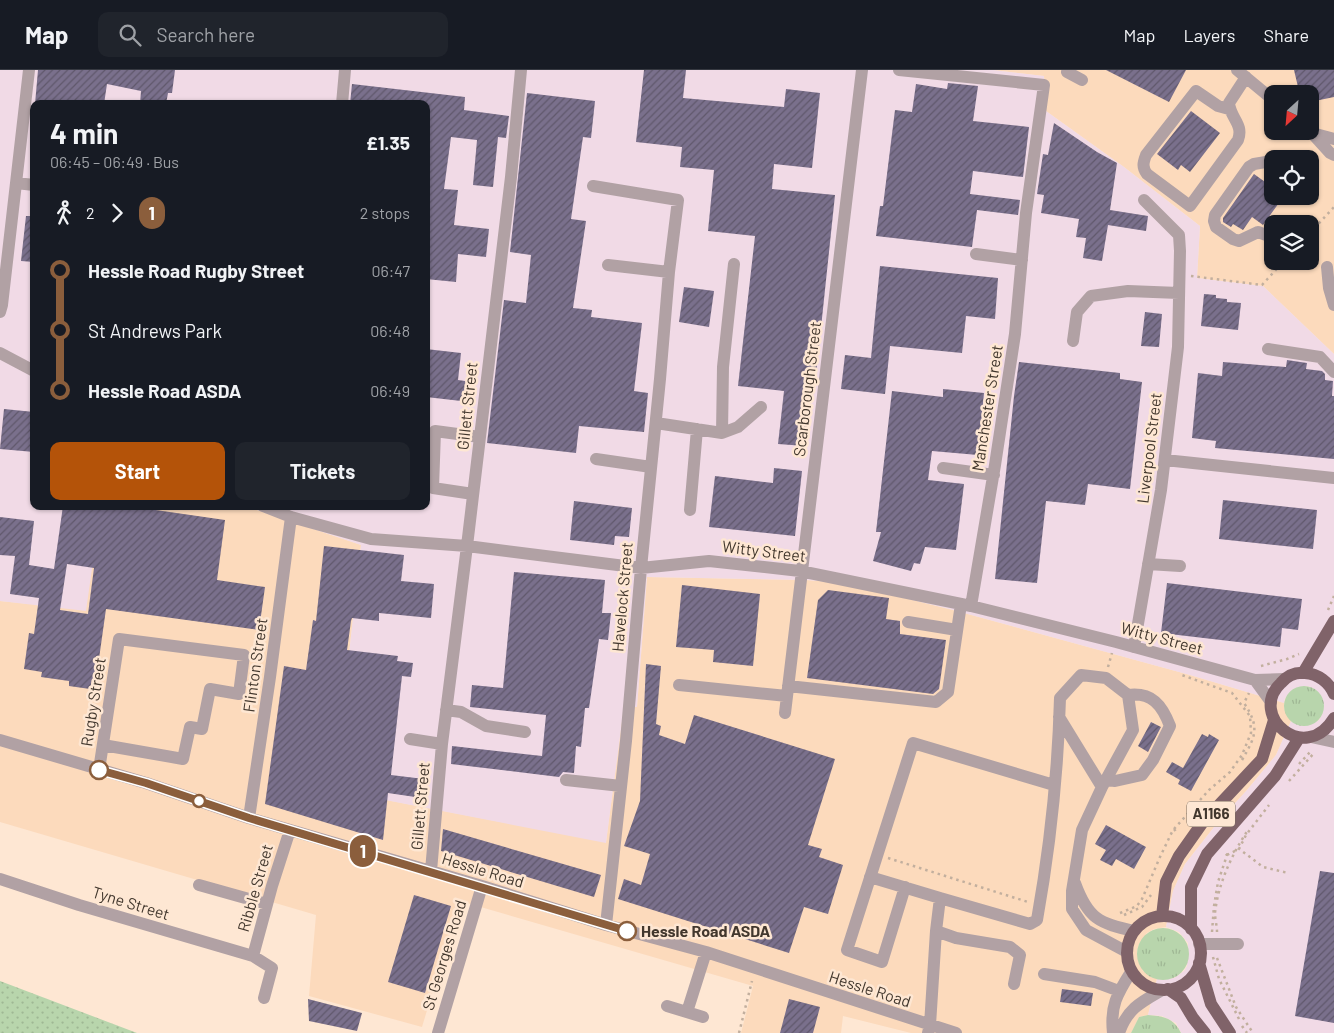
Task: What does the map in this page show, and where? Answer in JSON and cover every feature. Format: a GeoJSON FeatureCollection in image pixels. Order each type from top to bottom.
{"type":"FeatureCollection","features":[{"type":"Feature","properties":{"kind":"main road"},"geometry":{"type":"LineString","coordinates":[[1303,673],[1329,619]]}},
{"type":"Feature","properties":{"kind":"main road"},"geometry":{"type":"LineString","coordinates":[[1333,688],[1314,674],[1294,674],[1278,686],[1271,702],[1271,712],[1274,720],[1285,732],[1305,738],[1325,730],[1334,718]]}},
{"type":"Feature","properties":{"kind":"main road","name":"A1166"},"geometry":{"type":"LineString","coordinates":[[1162,916],[1166,882],[1179,856],[1203,822],[1262,759],[1274,720]]}},
{"type":"Feature","properties":{"kind":"main road","name":"A1166"},"geometry":{"type":"LineString","coordinates":[[1191,929],[1191,886],[1207,854],[1275,776],[1305,738]]}},
{"type":"Feature","properties":{"kind":"main road"},"geometry":{"type":"LineString","coordinates":[[1162,916],[1173,917],[1191,929],[1198,939],[1201,951],[1199,963],[1194,974],[1185,983],[1174,989],[1165,990],[1150,988],[1139,981],[1131,972],[1127,952],[1128,941],[1134,931],[1146,921],[1162,916]]}},
{"type":"Feature","properties":{"kind":"main road"},"geometry":{"type":"LineString","coordinates":[[1199,963],[1211,1004],[1230,1033]]}},
{"type":"Feature","properties":{"kind":"main road"},"geometry":{"type":"LineString","coordinates":[[1165,990],[1181,998],[1205,1033]]}},
{"type":"Feature","properties":{"kind":"street"},"geometry":{"type":"LineString","coordinates":[[0,312],[29,70]]}},
{"type":"Feature","properties":{"kind":"street"},"geometry":{"type":"LineString","coordinates":[[342,100],[345,70]]}},
{"type":"Feature","properties":{"kind":"street","name":"Gillett Street"},"geometry":{"type":"LineString","coordinates":[[431,871],[442,744],[480,437],[521,70]]}},
{"type":"Feature","properties":{"kind":"street","name":"Scarborough Street"},"geometry":{"type":"LineString","coordinates":[[785,713],[800,571],[862,70]]}},
{"type":"Feature","properties":{"kind":"street","name":"Manchester Street"},"geometry":{"type":"LineString","coordinates":[[679,685],[936,702],[948,692],[957,630],[966,605],[994,475],[1015,334],[1026,213],[1044,85],[899,70]]}},
{"type":"Feature","properties":{"kind":"street"},"geometry":{"type":"LineString","coordinates":[[1067,71],[1082,80]]}},
{"type":"Feature","properties":{"kind":"street"},"geometry":{"type":"LineString","coordinates":[[1229,109],[1218,106],[1196,91],[1146,155],[1143,162],[1147,174],[1190,206],[1238,140],[1241,133],[1229,109],[1228,102],[1241,73],[1264,91]]}},
{"type":"Feature","properties":{"kind":"street"},"geometry":{"type":"LineString","coordinates":[[1319,134],[1334,139]]}},
{"type":"Feature","properties":{"kind":"street"},"geometry":{"type":"LineString","coordinates":[[1318,140],[1334,155]]}},
{"type":"Feature","properties":{"kind":"street"},"geometry":{"type":"LineString","coordinates":[[1264,162],[1249,167],[1215,215],[1214,221],[1216,227],[1239,241],[1258,232],[1264,234]]}},
{"type":"Feature","properties":{"kind":"street"},"geometry":{"type":"LineString","coordinates":[[16,183],[30,185]]}},
{"type":"Feature","properties":{"kind":"street","name":"Havelock Street"},"geometry":{"type":"LineString","coordinates":[[593,186],[678,200],[669,272],[621,786],[606,925]]}},
{"type":"Feature","properties":{"kind":"street","name":"Liverpool Street"},"geometry":{"type":"LineString","coordinates":[[1134,647],[1165,460],[1178,347],[1180,275],[1179,235],[1144,200]]}},
{"type":"Feature","properties":{"kind":"street"},"geometry":{"type":"LineString","coordinates":[[976,254],[1022,260]]}},
{"type":"Feature","properties":{"kind":"street"},"geometry":{"type":"LineString","coordinates":[[722,433],[723,367],[734,264]]}},
{"type":"Feature","properties":{"kind":"street"},"geometry":{"type":"LineString","coordinates":[[608,265],[669,272]]}},
{"type":"Feature","properties":{"kind":"street"},"geometry":{"type":"LineString","coordinates":[[1327,267],[1329,288],[1334,305]]}},
{"type":"Feature","properties":{"kind":"street"},"geometry":{"type":"LineString","coordinates":[[1073,341],[1077,312],[1091,296],[1128,291],[1179,294]]}},
{"type":"Feature","properties":{"kind":"street"},"geometry":{"type":"LineString","coordinates":[[1268,349],[1320,357],[1334,372]]}},
{"type":"Feature","properties":{"kind":"street"},"geometry":{"type":"LineString","coordinates":[[0,353],[30,369]]}},
{"type":"Feature","properties":{"kind":"street"},"geometry":{"type":"LineString","coordinates":[[656,422],[722,433],[738,427],[761,407]]}},
{"type":"Feature","properties":{"kind":"street"},"geometry":{"type":"LineString","coordinates":[[690,510],[697,429]]}},
{"type":"Feature","properties":{"kind":"street"},"geometry":{"type":"LineString","coordinates":[[473,494],[433,488],[435,431],[480,437]]}},
{"type":"Feature","properties":{"kind":"street"},"geometry":{"type":"LineString","coordinates":[[596,460],[651,467]]}},
{"type":"Feature","properties":{"kind":"street"},"geometry":{"type":"LineString","coordinates":[[1165,460],[1334,478]]}},
{"type":"Feature","properties":{"kind":"street"},"geometry":{"type":"LineString","coordinates":[[943,468],[994,475]]}},
{"type":"Feature","properties":{"kind":"street","name":"Witty Street"},"geometry":{"type":"LineString","coordinates":[[273,510],[291,517],[371,539],[467,546],[640,568],[709,561],[800,571],[966,605],[1116,642],[1255,680],[1285,679]]}},
{"type":"Feature","properties":{"kind":"street","name":"Flinton Street"},"geometry":{"type":"LineString","coordinates":[[249,818],[291,517]]}},
{"type":"Feature","properties":{"kind":"street"},"geometry":{"type":"LineString","coordinates":[[1148,564],[1180,566]]}},
{"type":"Feature","properties":{"kind":"street"},"geometry":{"type":"LineString","coordinates":[[908,622],[957,630]]}},
{"type":"Feature","properties":{"kind":"street","name":"Rugby Street"},"geometry":{"type":"LineString","coordinates":[[99,770],[119,638],[244,655],[239,694],[210,689],[202,729],[190,727],[183,759],[103,745]]}},
{"type":"Feature","properties":{"kind":"street"},"geometry":{"type":"LineString","coordinates":[[870,877],[905,887],[939,901],[1030,924],[1037,920],[1054,785],[1060,698],[1081,675],[1106,678],[1128,695],[1140,694],[1151,698],[1165,712],[1170,726],[1142,775],[1104,784]]}},
{"type":"Feature","properties":{"kind":"street"},"geometry":{"type":"LineString","coordinates":[[1255,680],[1271,702]]}},
{"type":"Feature","properties":{"kind":"street"},"geometry":{"type":"LineString","coordinates":[[1127,952],[1086,930],[1072,909],[1074,881],[1082,830],[1104,784],[1134,730],[1128,695]]}},
{"type":"Feature","properties":{"kind":"street"},"geometry":{"type":"LineString","coordinates":[[446,710],[460,712],[486,726],[525,732]]}},
{"type":"Feature","properties":{"kind":"street"},"geometry":{"type":"LineString","coordinates":[[1059,718],[1104,784]]}},
{"type":"Feature","properties":{"kind":"street"},"geometry":{"type":"LineString","coordinates":[[1305,738],[1328,744]]}},
{"type":"Feature","properties":{"kind":"street","name":"Gillett Street"},"geometry":{"type":"LineString","coordinates":[[410,739],[442,744]]}},
{"type":"Feature","properties":{"kind":"street","name":"Hessle Road"},"geometry":{"type":"LineString","coordinates":[[0,740],[146,783],[249,818],[482,886],[606,925],[706,952],[929,1029],[956,1033]]}},
{"type":"Feature","properties":{"kind":"street"},"geometry":{"type":"LineString","coordinates":[[905,887],[882,962],[847,950],[913,743],[1054,785]]}},
{"type":"Feature","properties":{"kind":"street"},"geometry":{"type":"LineString","coordinates":[[566,780],[621,786]]}},
{"type":"Feature","properties":{"kind":"street","name":"Ribble Street"},"geometry":{"type":"LineString","coordinates":[[253,956],[290,830]]}},
{"type":"Feature","properties":{"kind":"street","name":"Tyne Street"},"geometry":{"type":"LineString","coordinates":[[0,879],[79,905],[253,956]]}},
{"type":"Feature","properties":{"kind":"street"},"geometry":{"type":"LineString","coordinates":[[1074,881],[1082,902],[1093,916],[1112,926],[1134,931]]}},
{"type":"Feature","properties":{"kind":"street"},"geometry":{"type":"LineString","coordinates":[[199,885],[267,904]]}},
{"type":"Feature","properties":{"kind":"street","name":"St Georges Road"},"geometry":{"type":"LineString","coordinates":[[438,1033],[482,886]]}},
{"type":"Feature","properties":{"kind":"street"},"geometry":{"type":"LineString","coordinates":[[929,1029],[939,901]]}},
{"type":"Feature","properties":{"kind":"street"},"geometry":{"type":"LineString","coordinates":[[936,931],[956,938],[1010,947],[1020,955],[1014,984]]}},
{"type":"Feature","properties":{"kind":"street"},"geometry":{"type":"LineString","coordinates":[[1199,944],[1238,944]]}},
{"type":"Feature","properties":{"kind":"street"},"geometry":{"type":"LineString","coordinates":[[687,1012],[706,952]]}},
{"type":"Feature","properties":{"kind":"street"},"geometry":{"type":"LineString","coordinates":[[253,956],[272,968],[264,998]]}},
{"type":"Feature","properties":{"kind":"street"},"geometry":{"type":"LineString","coordinates":[[1113,1033],[1112,1007],[1131,972]]}},
{"type":"Feature","properties":{"kind":"street"},"geometry":{"type":"LineString","coordinates":[[1044,974],[1095,982],[1119,991]]}},
{"type":"Feature","properties":{"kind":"street"},"geometry":{"type":"LineString","coordinates":[[1119,1033],[1122,1022],[1137,1004],[1165,990]]}},
{"type":"Feature","properties":{"kind":"street"},"geometry":{"type":"LineString","coordinates":[[668,1006],[703,1017]]}},
{"type":"Feature","properties":{"kind":"path"},"geometry":{"type":"LineString","coordinates":[[1319,223],[1334,207]]}},
{"type":"Feature","properties":{"kind":"path"},"geometry":{"type":"LineString","coordinates":[[1180,275],[1262,285],[1276,270]]}},
{"type":"Feature","properties":{"kind":"path"},"geometry":{"type":"LineString","coordinates":[[1329,619],[1334,596]]}},
{"type":"Feature","properties":{"kind":"path"},"geometry":{"type":"LineString","coordinates":[[1106,678],[1116,642]]}},
{"type":"Feature","properties":{"kind":"path"},"geometry":{"type":"LineString","coordinates":[[1200,807],[1217,787],[1237,769],[1249,748],[1255,731],[1253,716],[1244,703],[1260,666],[1287,659],[1303,652]]}},
{"type":"Feature","properties":{"kind":"path"},"geometry":{"type":"LineString","coordinates":[[1174,829],[1209,790],[1230,772],[1242,755],[1251,734],[1250,716],[1232,692],[1176,673]]}},
{"type":"Feature","properties":{"kind":"path"},"geometry":{"type":"LineString","coordinates":[[1328,744],[1315,752],[1284,785],[1312,751],[1328,744]]}},
{"type":"Feature","properties":{"kind":"path"},"geometry":{"type":"LineString","coordinates":[[1253,1033],[1236,1007],[1217,960],[1215,914],[1230,861],[1256,816],[1269,804]]}},
{"type":"Feature","properties":{"kind":"path"},"geometry":{"type":"LineString","coordinates":[[1160,868],[1177,833]]}},
{"type":"Feature","properties":{"kind":"path"},"geometry":{"type":"LineString","coordinates":[[1227,854],[1237,849]]}},
{"type":"Feature","properties":{"kind":"path"},"geometry":{"type":"LineString","coordinates":[[1237,849],[1263,867],[1288,873]]}},
{"type":"Feature","properties":{"kind":"path"},"geometry":{"type":"LineString","coordinates":[[877,855],[1040,906]]}},
{"type":"Feature","properties":{"kind":"path"},"geometry":{"type":"LineString","coordinates":[[1112,926],[1121,917],[1142,906],[1155,890]]}},
{"type":"Feature","properties":{"kind":"path"},"geometry":{"type":"LineString","coordinates":[[739,1033],[755,968]]}},
{"type":"Feature","properties":{"kind":"path"},"geometry":{"type":"LineString","coordinates":[[1219,979],[1232,1008],[1247,1033]]}},
{"type":"Feature","properties":{"kind":"shaded area"},"geometry":{"type":"Polygon","coordinates":[[[0,70],[993,70],[1044,76],[1046,111],[1124,167],[1200,226],[1197,278],[1263,286],[1334,354],[1334,1033],[1181,1033],[1176,1023],[1162,1016],[1148,1015],[1157,979],[1174,978],[1184,971],[1187,966],[1188,943],[1179,932],[1166,927],[1173,891],[1185,864],[1218,822],[1276,755],[1291,721],[1303,726],[1319,720],[1323,712],[1314,689],[1306,686],[1285,698],[1284,703],[1190,675],[953,610],[844,583],[806,580],[647,577],[637,707],[624,706],[606,843],[334,790],[361,545],[257,510],[430,510],[430,100],[30,100],[30,510],[100,510],[86,611],[0,601],[0,70]]]}},
{"type":"Feature","properties":{"kind":"shaded area"},"geometry":{"type":"Polygon","coordinates":[[[993,70],[1334,70],[1334,354],[1263,286],[1197,278],[1200,226],[1124,167],[1046,111],[1044,76],[993,70]]]}},
{"type":"Feature","properties":{"kind":"shaded area"},"geometry":{"type":"Polygon","coordinates":[[[98,510],[257,510],[361,545],[334,790],[606,842],[624,705],[637,707],[647,577],[806,580],[844,583],[953,610],[1190,675],[1284,703],[1284,709],[1291,721],[1276,755],[1218,822],[1185,864],[1173,891],[1166,927],[1154,929],[1147,933],[1139,944],[1137,951],[1143,971],[1157,979],[1148,1015],[1139,1017],[1131,1033],[911,1033],[843,1016],[841,1033],[741,1033],[753,986],[460,901],[422,1027],[309,996],[316,915],[0,822],[0,601],[30,604],[98,510]]]}},
{"type":"Feature","properties":{"kind":"green space"},"geometry":{"type":"Polygon","coordinates":[[[1300,686],[1308,686],[1315,689],[1321,695],[1324,706],[1321,717],[1315,723],[1308,726],[1300,726],[1293,723],[1287,717],[1284,710],[1284,702],[1287,695],[1293,689],[1300,686]]]}},
{"type":"Feature","properties":{"kind":"green space"},"geometry":{"type":"Polygon","coordinates":[[[1158,928],[1168,928],[1182,935],[1189,949],[1189,959],[1182,973],[1168,980],[1158,980],[1148,976],[1141,969],[1137,959],[1137,949],[1141,939],[1148,932],[1158,928]]]}},
{"type":"Feature","properties":{"kind":"green space"},"geometry":{"type":"Polygon","coordinates":[[[0,981],[137,1033],[0,1033],[0,981]]]}},
{"type":"Feature","properties":{"kind":"green space"},"geometry":{"type":"Polygon","coordinates":[[[1148,1015],[1168,1019],[1175,1024],[1181,1033],[1131,1033],[1139,1017],[1148,1015]]]}},
{"type":"Feature","properties":{"kind":"building"},"geometry":{"type":"Polygon","coordinates":[[[38,70],[175,70],[172,93],[168,93],[167,100],[140,100],[141,91],[107,84],[105,100],[35,100],[38,70]]]}},
{"type":"Feature","properties":{"kind":"building"},"geometry":{"type":"Polygon","coordinates":[[[644,70],[686,70],[683,98],[784,107],[786,89],[820,93],[812,168],[774,164],[772,189],[835,195],[814,394],[811,394],[805,446],[778,444],[784,391],[738,386],[755,236],[708,231],[714,170],[680,167],[682,147],[636,142],[644,70]]]}},
{"type":"Feature","properties":{"kind":"building"},"geometry":{"type":"Polygon","coordinates":[[[1106,70],[1186,70],[1169,102],[1106,70]]]}},
{"type":"Feature","properties":{"kind":"building"},"geometry":{"type":"Polygon","coordinates":[[[1294,70],[1334,70],[1334,97],[1319,100],[1319,85],[1298,85],[1294,70]]]}},
{"type":"Feature","properties":{"kind":"building"},"geometry":{"type":"Polygon","coordinates":[[[948,83],[978,86],[973,121],[1029,127],[1023,177],[973,171],[970,194],[1020,200],[1018,215],[977,210],[972,247],[876,236],[880,206],[883,206],[895,110],[912,112],[916,84],[947,89],[948,83]]]}},
{"type":"Feature","properties":{"kind":"building"},"geometry":{"type":"Polygon","coordinates":[[[352,84],[465,97],[464,110],[509,116],[506,138],[498,137],[493,187],[473,185],[477,140],[451,137],[444,189],[458,190],[454,225],[489,229],[486,257],[458,254],[456,282],[430,279],[430,100],[350,100],[352,84]]]}},
{"type":"Feature","properties":{"kind":"building"},"geometry":{"type":"Polygon","coordinates":[[[527,93],[595,101],[591,138],[583,137],[571,219],[586,221],[573,308],[592,310],[591,317],[642,323],[634,391],[648,393],[644,432],[579,426],[576,453],[487,443],[504,300],[526,303],[531,255],[510,252],[527,93]]]}},
{"type":"Feature","properties":{"kind":"building"},"geometry":{"type":"Polygon","coordinates":[[[1191,111],[1220,133],[1190,172],[1181,165],[1178,170],[1157,154],[1191,111]]]}},
{"type":"Feature","properties":{"kind":"building"},"geometry":{"type":"Polygon","coordinates":[[[1054,123],[1117,163],[1110,210],[1148,216],[1146,231],[1108,225],[1102,261],[1083,258],[1086,238],[1076,237],[1079,219],[1041,213],[1044,195],[1037,194],[1043,154],[1048,155],[1054,123]]]}},
{"type":"Feature","properties":{"kind":"building"},"geometry":{"type":"Polygon","coordinates":[[[1254,174],[1264,181],[1264,205],[1277,205],[1270,215],[1264,215],[1263,225],[1252,217],[1243,230],[1233,224],[1231,227],[1223,222],[1223,218],[1254,174]]]}},
{"type":"Feature","properties":{"kind":"building"},"geometry":{"type":"Polygon","coordinates":[[[26,216],[30,216],[30,262],[21,261],[26,216]]]}},
{"type":"Feature","properties":{"kind":"building"},"geometry":{"type":"Polygon","coordinates":[[[880,266],[998,278],[995,319],[966,316],[962,353],[890,346],[885,394],[841,389],[845,355],[871,358],[880,266]]]}},
{"type":"Feature","properties":{"kind":"building"},"geometry":{"type":"Polygon","coordinates":[[[684,287],[714,291],[709,327],[679,322],[684,287]]]}},
{"type":"Feature","properties":{"kind":"building"},"geometry":{"type":"Polygon","coordinates":[[[1204,294],[1216,295],[1216,298],[1227,299],[1227,302],[1241,303],[1238,330],[1201,326],[1204,294]]]}},
{"type":"Feature","properties":{"kind":"building"},"geometry":{"type":"Polygon","coordinates":[[[1145,312],[1162,314],[1159,347],[1141,346],[1145,312]]]}},
{"type":"Feature","properties":{"kind":"building"},"geometry":{"type":"Polygon","coordinates":[[[430,349],[461,353],[458,380],[472,382],[470,402],[430,397],[430,349]]]}},
{"type":"Feature","properties":{"kind":"building"},"geometry":{"type":"Polygon","coordinates":[[[1287,360],[1307,363],[1306,369],[1322,371],[1325,374],[1325,380],[1333,381],[1334,459],[1215,448],[1216,441],[1192,438],[1198,373],[1222,376],[1223,362],[1286,367],[1287,360]]]}},
{"type":"Feature","properties":{"kind":"building"},"geometry":{"type":"Polygon","coordinates":[[[1019,362],[1120,373],[1120,379],[1142,382],[1130,489],[1088,484],[1085,505],[1046,501],[1037,583],[995,579],[1019,362]]]}},
{"type":"Feature","properties":{"kind":"building"},"geometry":{"type":"Polygon","coordinates":[[[943,389],[984,393],[978,455],[932,451],[928,480],[964,484],[956,550],[925,547],[920,564],[914,563],[911,571],[873,561],[881,532],[876,532],[892,391],[943,397],[943,389]]]}},
{"type":"Feature","properties":{"kind":"building"},"geometry":{"type":"Polygon","coordinates":[[[4,409],[30,412],[30,452],[0,449],[4,409]]]}},
{"type":"Feature","properties":{"kind":"building"},"geometry":{"type":"Polygon","coordinates":[[[774,468],[802,471],[795,536],[709,527],[715,476],[773,483],[774,468]]]}},
{"type":"Feature","properties":{"kind":"building"},"geometry":{"type":"Polygon","coordinates":[[[1223,500],[1317,510],[1313,549],[1219,539],[1223,500]]]}},
{"type":"Feature","properties":{"kind":"building"},"geometry":{"type":"Polygon","coordinates":[[[574,501],[632,508],[629,537],[615,536],[614,545],[570,540],[574,501]]]}},
{"type":"Feature","properties":{"kind":"building"},"geometry":{"type":"Polygon","coordinates":[[[62,510],[156,510],[225,520],[217,580],[265,587],[259,630],[106,609],[96,680],[92,679],[90,689],[69,686],[69,681],[41,677],[42,672],[24,669],[29,633],[34,634],[39,598],[10,594],[15,556],[0,555],[0,517],[34,521],[29,565],[54,569],[62,510]],[[67,564],[60,610],[88,614],[94,568],[67,564]]]}},
{"type":"Feature","properties":{"kind":"building"},"geometry":{"type":"Polygon","coordinates":[[[324,546],[404,555],[401,581],[434,584],[431,618],[379,613],[379,621],[352,618],[351,621],[347,650],[398,656],[397,661],[413,663],[411,677],[402,676],[391,775],[424,779],[422,798],[388,793],[383,840],[265,804],[284,666],[306,670],[313,620],[316,621],[324,546]]]}},
{"type":"Feature","properties":{"kind":"building"},"geometry":{"type":"Polygon","coordinates":[[[514,572],[605,580],[602,613],[611,613],[608,640],[599,639],[589,708],[585,708],[581,747],[576,746],[574,773],[563,772],[559,777],[451,764],[452,746],[542,756],[546,715],[470,707],[472,685],[503,688],[514,572]]]}},
{"type":"Feature","properties":{"kind":"building"},"geometry":{"type":"Polygon","coordinates":[[[1167,583],[1302,599],[1298,630],[1282,628],[1280,647],[1161,633],[1167,583]]]}},
{"type":"Feature","properties":{"kind":"building"},"geometry":{"type":"Polygon","coordinates":[[[682,585],[760,594],[753,666],[713,662],[714,650],[676,647],[682,585]]]}},
{"type":"Feature","properties":{"kind":"building"},"geometry":{"type":"Polygon","coordinates":[[[828,590],[889,598],[886,619],[900,621],[900,634],[946,640],[939,689],[933,694],[807,678],[818,600],[828,590]]]}},
{"type":"Feature","properties":{"kind":"building"},"geometry":{"type":"Polygon","coordinates":[[[646,664],[661,666],[656,724],[661,726],[659,735],[685,744],[694,715],[835,759],[808,845],[822,849],[819,857],[843,865],[828,914],[804,907],[789,953],[618,899],[624,879],[641,885],[650,854],[624,846],[640,801],[646,664]]]}},
{"type":"Feature","properties":{"kind":"building"},"geometry":{"type":"Polygon","coordinates":[[[1151,722],[1161,727],[1148,752],[1138,746],[1151,722]]]}},
{"type":"Feature","properties":{"kind":"building"},"geometry":{"type":"Polygon","coordinates":[[[1202,734],[1208,737],[1209,734],[1219,740],[1191,791],[1178,784],[1180,780],[1166,772],[1172,762],[1183,768],[1202,734]]]}},
{"type":"Feature","properties":{"kind":"building"},"geometry":{"type":"Polygon","coordinates":[[[1106,825],[1146,847],[1134,869],[1116,859],[1112,866],[1100,860],[1106,850],[1095,844],[1106,825]]]}},
{"type":"Feature","properties":{"kind":"building"},"geometry":{"type":"Polygon","coordinates":[[[443,829],[601,875],[594,897],[441,851],[443,829]]]}},
{"type":"Feature","properties":{"kind":"building"},"geometry":{"type":"Polygon","coordinates":[[[1320,871],[1334,873],[1334,1023],[1295,1016],[1320,871]]]}},
{"type":"Feature","properties":{"kind":"building"},"geometry":{"type":"Polygon","coordinates":[[[414,895],[451,906],[425,993],[388,982],[414,895]]]}},
{"type":"Feature","properties":{"kind":"building"},"geometry":{"type":"Polygon","coordinates":[[[1062,989],[1093,993],[1091,1006],[1060,1002],[1062,989]]]}},
{"type":"Feature","properties":{"kind":"building"},"geometry":{"type":"Polygon","coordinates":[[[308,999],[362,1013],[357,1031],[309,1021],[308,999]]]}},
{"type":"Feature","properties":{"kind":"building"},"geometry":{"type":"Polygon","coordinates":[[[789,999],[820,1007],[813,1033],[780,1033],[789,999]]]}},
{"type":"Feature","properties":{"kind":"bus line","name":"1"},"geometry":{"type":"LineString","coordinates":[[99,770],[146,783],[249,818],[482,886],[627,931]]}},
{"type":"Feature","properties":{"kind":"place","name":"Hessle Road ASDA"},"geometry":{"type":"Point","coordinates":[627,931]}}]}
